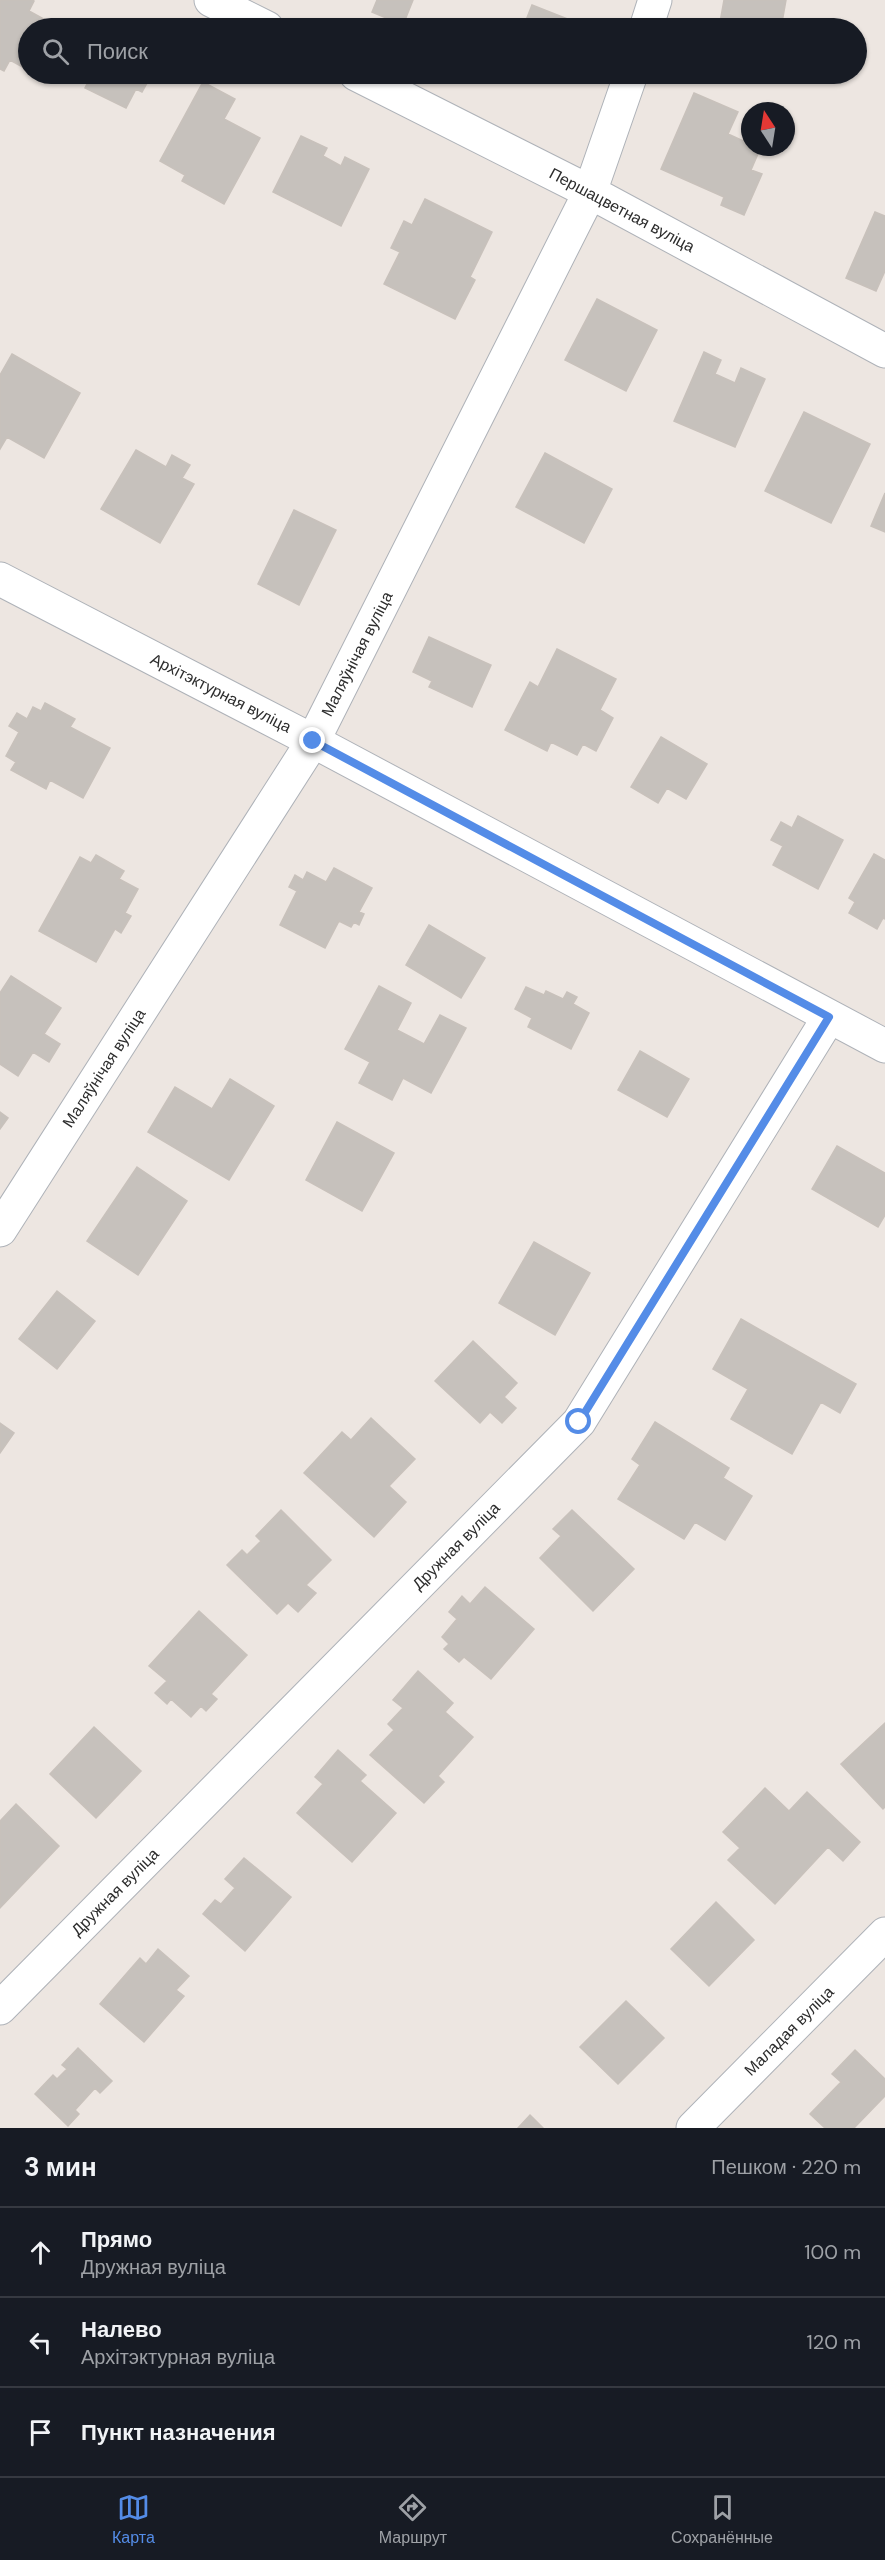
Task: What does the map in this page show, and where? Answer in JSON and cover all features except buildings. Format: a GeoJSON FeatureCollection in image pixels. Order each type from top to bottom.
{"type":"FeatureCollection","features":[{"type":"Feature","properties":{"kind":"street"},"geometry":{"type":"LineString","coordinates":[[211,0],[247,18]]}},
{"type":"Feature","properties":{"kind":"street"},"geometry":{"type":"LineString","coordinates":[[649,18],[655,0]]}},
{"type":"Feature","properties":{"kind":"street","name":"Першацветная вуліца"},"geometry":{"type":"LineString","coordinates":[[376,84],[590,192],[885,351]]}},
{"type":"Feature","properties":{"kind":"street","name":"Маляўнічая вуліца"},"geometry":{"type":"LineString","coordinates":[[0,1230],[313,741],[590,192],[628,84]]}},
{"type":"Feature","properties":{"kind":"street","name":"Архітэктурная вуліца"},"geometry":{"type":"LineString","coordinates":[[0,579],[313,741],[885,1046]]}},
{"type":"Feature","properties":{"kind":"street","name":"Дружная вуліца"},"geometry":{"type":"LineString","coordinates":[[0,2008],[579,1422],[829,1017]]}},
{"type":"Feature","properties":{"kind":"street","name":"Маладая вуліца"},"geometry":{"type":"LineString","coordinates":[[693,2128],[885,1934]]}},
{"type":"Feature","properties":{"kind":"route"},"geometry":{"type":"LineString","coordinates":[[313,741],[829,1017],[579,1422]]}}]}
